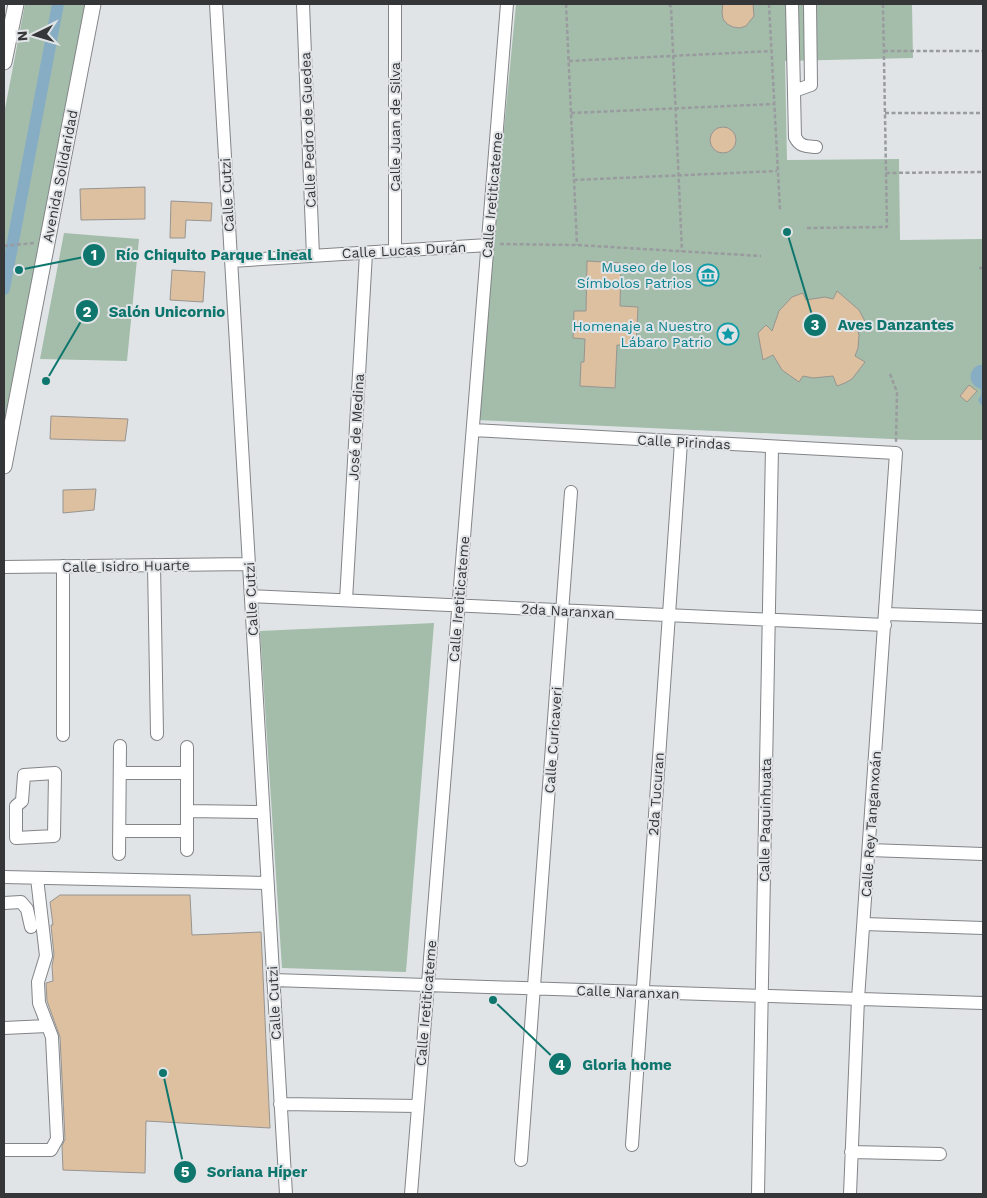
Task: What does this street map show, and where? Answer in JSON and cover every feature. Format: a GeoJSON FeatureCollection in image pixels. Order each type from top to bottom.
{"type":"FeatureCollection","features":[{"type":"Feature","properties":{"kind":"main road"},"geometry":{"type":"LineString","coordinates":[[4,62],[16,4]]}},
{"type":"Feature","properties":{"kind":"main road","name":"Avenida Solidaridad"},"geometry":{"type":"LineString","coordinates":[[4,466],[93,4]]}},
{"type":"Feature","properties":{"kind":"street","name":"Calle Cutzi"},"geometry":{"type":"LineString","coordinates":[[216,4],[286,1194]]}},
{"type":"Feature","properties":{"kind":"street","name":"Calle Pedro de Guedea"},"geometry":{"type":"LineString","coordinates":[[303,4],[313,256]]}},
{"type":"Feature","properties":{"kind":"street","name":"Calle Juan de Silva"},"geometry":{"type":"LineString","coordinates":[[395,4],[395,251]]}},
{"type":"Feature","properties":{"kind":"street","name":"Calle Iretiticateme"},"geometry":{"type":"LineString","coordinates":[[411,1194],[507,4]]}},
{"type":"Feature","properties":{"kind":"street"},"geometry":{"type":"LineString","coordinates":[[792,4],[795,137],[802,146],[816,147]]}},
{"type":"Feature","properties":{"kind":"street"},"geometry":{"type":"LineString","coordinates":[[794,91],[812,79],[810,4]]}},
{"type":"Feature","properties":{"kind":"street","name":"Calle Lucas Durán"},"geometry":{"type":"LineString","coordinates":[[231,260],[488,246]]}},
{"type":"Feature","properties":{"kind":"street","name":"José de Medina"},"geometry":{"type":"LineString","coordinates":[[346,600],[366,253]]}},
{"type":"Feature","properties":{"kind":"street","name":"Calle Pirindas"},"geometry":{"type":"LineString","coordinates":[[473,430],[896,453]]}},
{"type":"Feature","properties":{"kind":"street","name":"2da Tucuran"},"geometry":{"type":"LineString","coordinates":[[632,1145],[680,442]]}},
{"type":"Feature","properties":{"kind":"street","name":"Calle Paquinhuata"},"geometry":{"type":"LineString","coordinates":[[758,1194],[772,446]]}},
{"type":"Feature","properties":{"kind":"street","name":"Calle Rey Tanganxoán"},"geometry":{"type":"LineString","coordinates":[[850,1194],[858,999],[896,453]]}},
{"type":"Feature","properties":{"kind":"street","name":"Calle Curicaveri"},"geometry":{"type":"LineString","coordinates":[[521,1160],[571,492]]}},
{"type":"Feature","properties":{"kind":"street","name":"Calle Isidro Huarte"},"geometry":{"type":"LineString","coordinates":[[4,567],[249,564]]}},
{"type":"Feature","properties":{"kind":"street"},"geometry":{"type":"LineString","coordinates":[[154,565],[157,734]]}},
{"type":"Feature","properties":{"kind":"street"},"geometry":{"type":"LineString","coordinates":[[63,566],[63,735]]}},
{"type":"Feature","properties":{"kind":"street","name":"2da Naranxan"},"geometry":{"type":"LineString","coordinates":[[251,596],[768,620],[885,620],[983,617]]}},
{"type":"Feature","properties":{"kind":"street"},"geometry":{"type":"LineString","coordinates":[[119,854],[120,746]]}},
{"type":"Feature","properties":{"kind":"street"},"geometry":{"type":"LineString","coordinates":[[187,747],[187,850]]}},
{"type":"Feature","properties":{"kind":"street"},"geometry":{"type":"LineString","coordinates":[[55,773],[54,836],[16,838],[10,806],[22,801],[24,775],[55,773]]}},
{"type":"Feature","properties":{"kind":"street"},"geometry":{"type":"LineString","coordinates":[[120,773],[187,773]]}},
{"type":"Feature","properties":{"kind":"street"},"geometry":{"type":"LineString","coordinates":[[187,812],[263,812]]}},
{"type":"Feature","properties":{"kind":"street"},"geometry":{"type":"LineString","coordinates":[[120,831],[187,831]]}},
{"type":"Feature","properties":{"kind":"street"},"geometry":{"type":"LineString","coordinates":[[869,850],[983,854]]}},
{"type":"Feature","properties":{"kind":"street"},"geometry":{"type":"LineString","coordinates":[[4,877],[267,883]]}},
{"type":"Feature","properties":{"kind":"street"},"geometry":{"type":"LineString","coordinates":[[4,1150],[51,1150],[57,1139],[53,1044],[39,1003],[38,982],[46,956],[36,878]]}},
{"type":"Feature","properties":{"kind":"street"},"geometry":{"type":"LineString","coordinates":[[4,902],[21,902],[27,909],[31,927]]}},
{"type":"Feature","properties":{"kind":"street"},"geometry":{"type":"LineString","coordinates":[[864,924],[983,928]]}},
{"type":"Feature","properties":{"kind":"street","name":"Calle Naranxan"},"geometry":{"type":"LineString","coordinates":[[273,980],[983,1003]]}},
{"type":"Feature","properties":{"kind":"street"},"geometry":{"type":"LineString","coordinates":[[4,1028],[47,1026]]}},
{"type":"Feature","properties":{"kind":"street"},"geometry":{"type":"LineString","coordinates":[[280,1104],[418,1106]]}},
{"type":"Feature","properties":{"kind":"street"},"geometry":{"type":"LineString","coordinates":[[851,1152],[940,1154]]}},
{"type":"Feature","properties":{"kind":"path"},"geometry":{"type":"LineString","coordinates":[[566,4],[576,245]]}},
{"type":"Feature","properties":{"kind":"path"},"geometry":{"type":"LineString","coordinates":[[669,4],[671,7],[674,56],[682,252]]}},
{"type":"Feature","properties":{"kind":"path"},"geometry":{"type":"LineString","coordinates":[[770,4],[780,210]]}},
{"type":"Feature","properties":{"kind":"path"},"geometry":{"type":"LineString","coordinates":[[807,228],[887,227],[883,4]]}},
{"type":"Feature","properties":{"kind":"path"},"geometry":{"type":"LineString","coordinates":[[569,61],[772,51]]}},
{"type":"Feature","properties":{"kind":"path"},"geometry":{"type":"LineString","coordinates":[[884,52],[983,51]]}},
{"type":"Feature","properties":{"kind":"path"},"geometry":{"type":"LineString","coordinates":[[571,114],[774,104]]}},
{"type":"Feature","properties":{"kind":"path"},"geometry":{"type":"LineString","coordinates":[[885,113],[983,113]]}},
{"type":"Feature","properties":{"kind":"path"},"geometry":{"type":"LineString","coordinates":[[574,180],[777,171]]}},
{"type":"Feature","properties":{"kind":"path"},"geometry":{"type":"LineString","coordinates":[[886,173],[983,172]]}},
{"type":"Feature","properties":{"kind":"path"},"geometry":{"type":"LineString","coordinates":[[4,246],[23,244]]}},
{"type":"Feature","properties":{"kind":"path"},"geometry":{"type":"LineString","coordinates":[[488,246],[497,244],[576,245],[760,256]]}},
{"type":"Feature","properties":{"kind":"path"},"geometry":{"type":"LineString","coordinates":[[890,374],[897,392],[896,453]]}},
{"type":"Feature","properties":{"kind":"green space"},"geometry":{"type":"Polygon","coordinates":[[[25,4],[88,4],[4,426],[4,114],[25,4]]]}},
{"type":"Feature","properties":{"kind":"green space"},"geometry":{"type":"Polygon","coordinates":[[[516,4],[912,4],[913,58],[785,61],[787,160],[899,159],[900,240],[983,239],[983,440],[912,440],[476,420],[516,4]]]}},
{"type":"Feature","properties":{"kind":"green space"},"geometry":{"type":"Polygon","coordinates":[[[64,233],[139,239],[127,361],[40,359],[64,233]]]}},
{"type":"Feature","properties":{"kind":"green space"},"geometry":{"type":"Polygon","coordinates":[[[434,623],[406,972],[282,968],[260,631],[434,623]]]}},
{"type":"Feature","properties":{"kind":"water"},"geometry":{"type":"Polygon","coordinates":[[[979,365],[983,365],[983,405],[978,400],[981,395],[981,389],[971,381],[972,370],[979,365]]]}},
{"type":"Feature","properties":{"kind":"building"},"geometry":{"type":"Polygon","coordinates":[[[723,4],[753,4],[754,16],[746,26],[740,28],[733,27],[723,19],[723,4]]]}},
{"type":"Feature","properties":{"kind":"building"},"geometry":{"type":"Polygon","coordinates":[[[723,127],[732,131],[736,140],[732,149],[723,153],[714,149],[710,140],[714,131],[723,127]]]}},
{"type":"Feature","properties":{"kind":"building"},"geometry":{"type":"Polygon","coordinates":[[[145,187],[145,219],[81,220],[80,189],[145,187]]]}},
{"type":"Feature","properties":{"kind":"building"},"geometry":{"type":"Polygon","coordinates":[[[171,201],[212,203],[211,221],[186,220],[185,238],[170,238],[171,201]]]}},
{"type":"Feature","properties":{"kind":"building"},"geometry":{"type":"Polygon","coordinates":[[[587,261],[621,263],[620,306],[638,307],[636,346],[617,345],[615,388],[580,386],[581,362],[584,362],[585,339],[573,338],[574,311],[586,311],[587,261]]]}},
{"type":"Feature","properties":{"kind":"building"},"geometry":{"type":"Polygon","coordinates":[[[172,270],[205,272],[203,302],[170,300],[172,270]]]}},
{"type":"Feature","properties":{"kind":"building"},"geometry":{"type":"Polygon","coordinates":[[[837,291],[859,310],[867,325],[857,328],[859,335],[855,356],[865,362],[852,379],[837,386],[833,376],[813,378],[803,376],[799,382],[782,370],[773,355],[763,360],[758,333],[766,325],[772,331],[779,311],[792,297],[803,293],[806,300],[825,297],[833,299],[837,291]]]}},
{"type":"Feature","properties":{"kind":"building"},"geometry":{"type":"Polygon","coordinates":[[[969,385],[977,391],[967,402],[960,396],[969,385]]]}},
{"type":"Feature","properties":{"kind":"building"},"geometry":{"type":"Polygon","coordinates":[[[51,416],[128,419],[125,441],[50,439],[51,416]]]}},
{"type":"Feature","properties":{"kind":"building"},"geometry":{"type":"Polygon","coordinates":[[[96,489],[94,510],[63,513],[63,490],[96,489]]]}},
{"type":"Feature","properties":{"kind":"building"},"geometry":{"type":"Polygon","coordinates":[[[60,895],[190,895],[192,935],[261,932],[270,1128],[146,1121],[145,1173],[63,1170],[62,1146],[65,1139],[60,1037],[47,1001],[46,983],[53,981],[52,966],[54,955],[51,925],[53,925],[50,902],[60,895]]]}},
{"type":"Feature","properties":{"kind":"waterway"},"geometry":{"type":"LineString","coordinates":[[4,289],[58,4]]}},
{"type":"Feature","properties":{"kind":"place","name":"Aves Danzantes"},"geometry":{"type":"Point","coordinates":[787,232]}},
{"type":"Feature","properties":{"kind":"place","name":"Río Chiquito Parque Lineal"},"geometry":{"type":"Point","coordinates":[19,270]}},
{"type":"Feature","properties":{"kind":"place","name":"Museo de los Símbolos Patrios"},"geometry":{"type":"Point","coordinates":[708,275]}},
{"type":"Feature","properties":{"kind":"place","name":"Homenaje a Nuestro Lábaro Patrio"},"geometry":{"type":"Point","coordinates":[728,334]}},
{"type":"Feature","properties":{"kind":"place","name":"Salón Unicornio"},"geometry":{"type":"Point","coordinates":[46,381]}},
{"type":"Feature","properties":{"kind":"place","name":"Gloria home"},"geometry":{"type":"Point","coordinates":[493,1000]}},
{"type":"Feature","properties":{"kind":"place","name":"Soriana Híper"},"geometry":{"type":"Point","coordinates":[163,1073]}}]}
